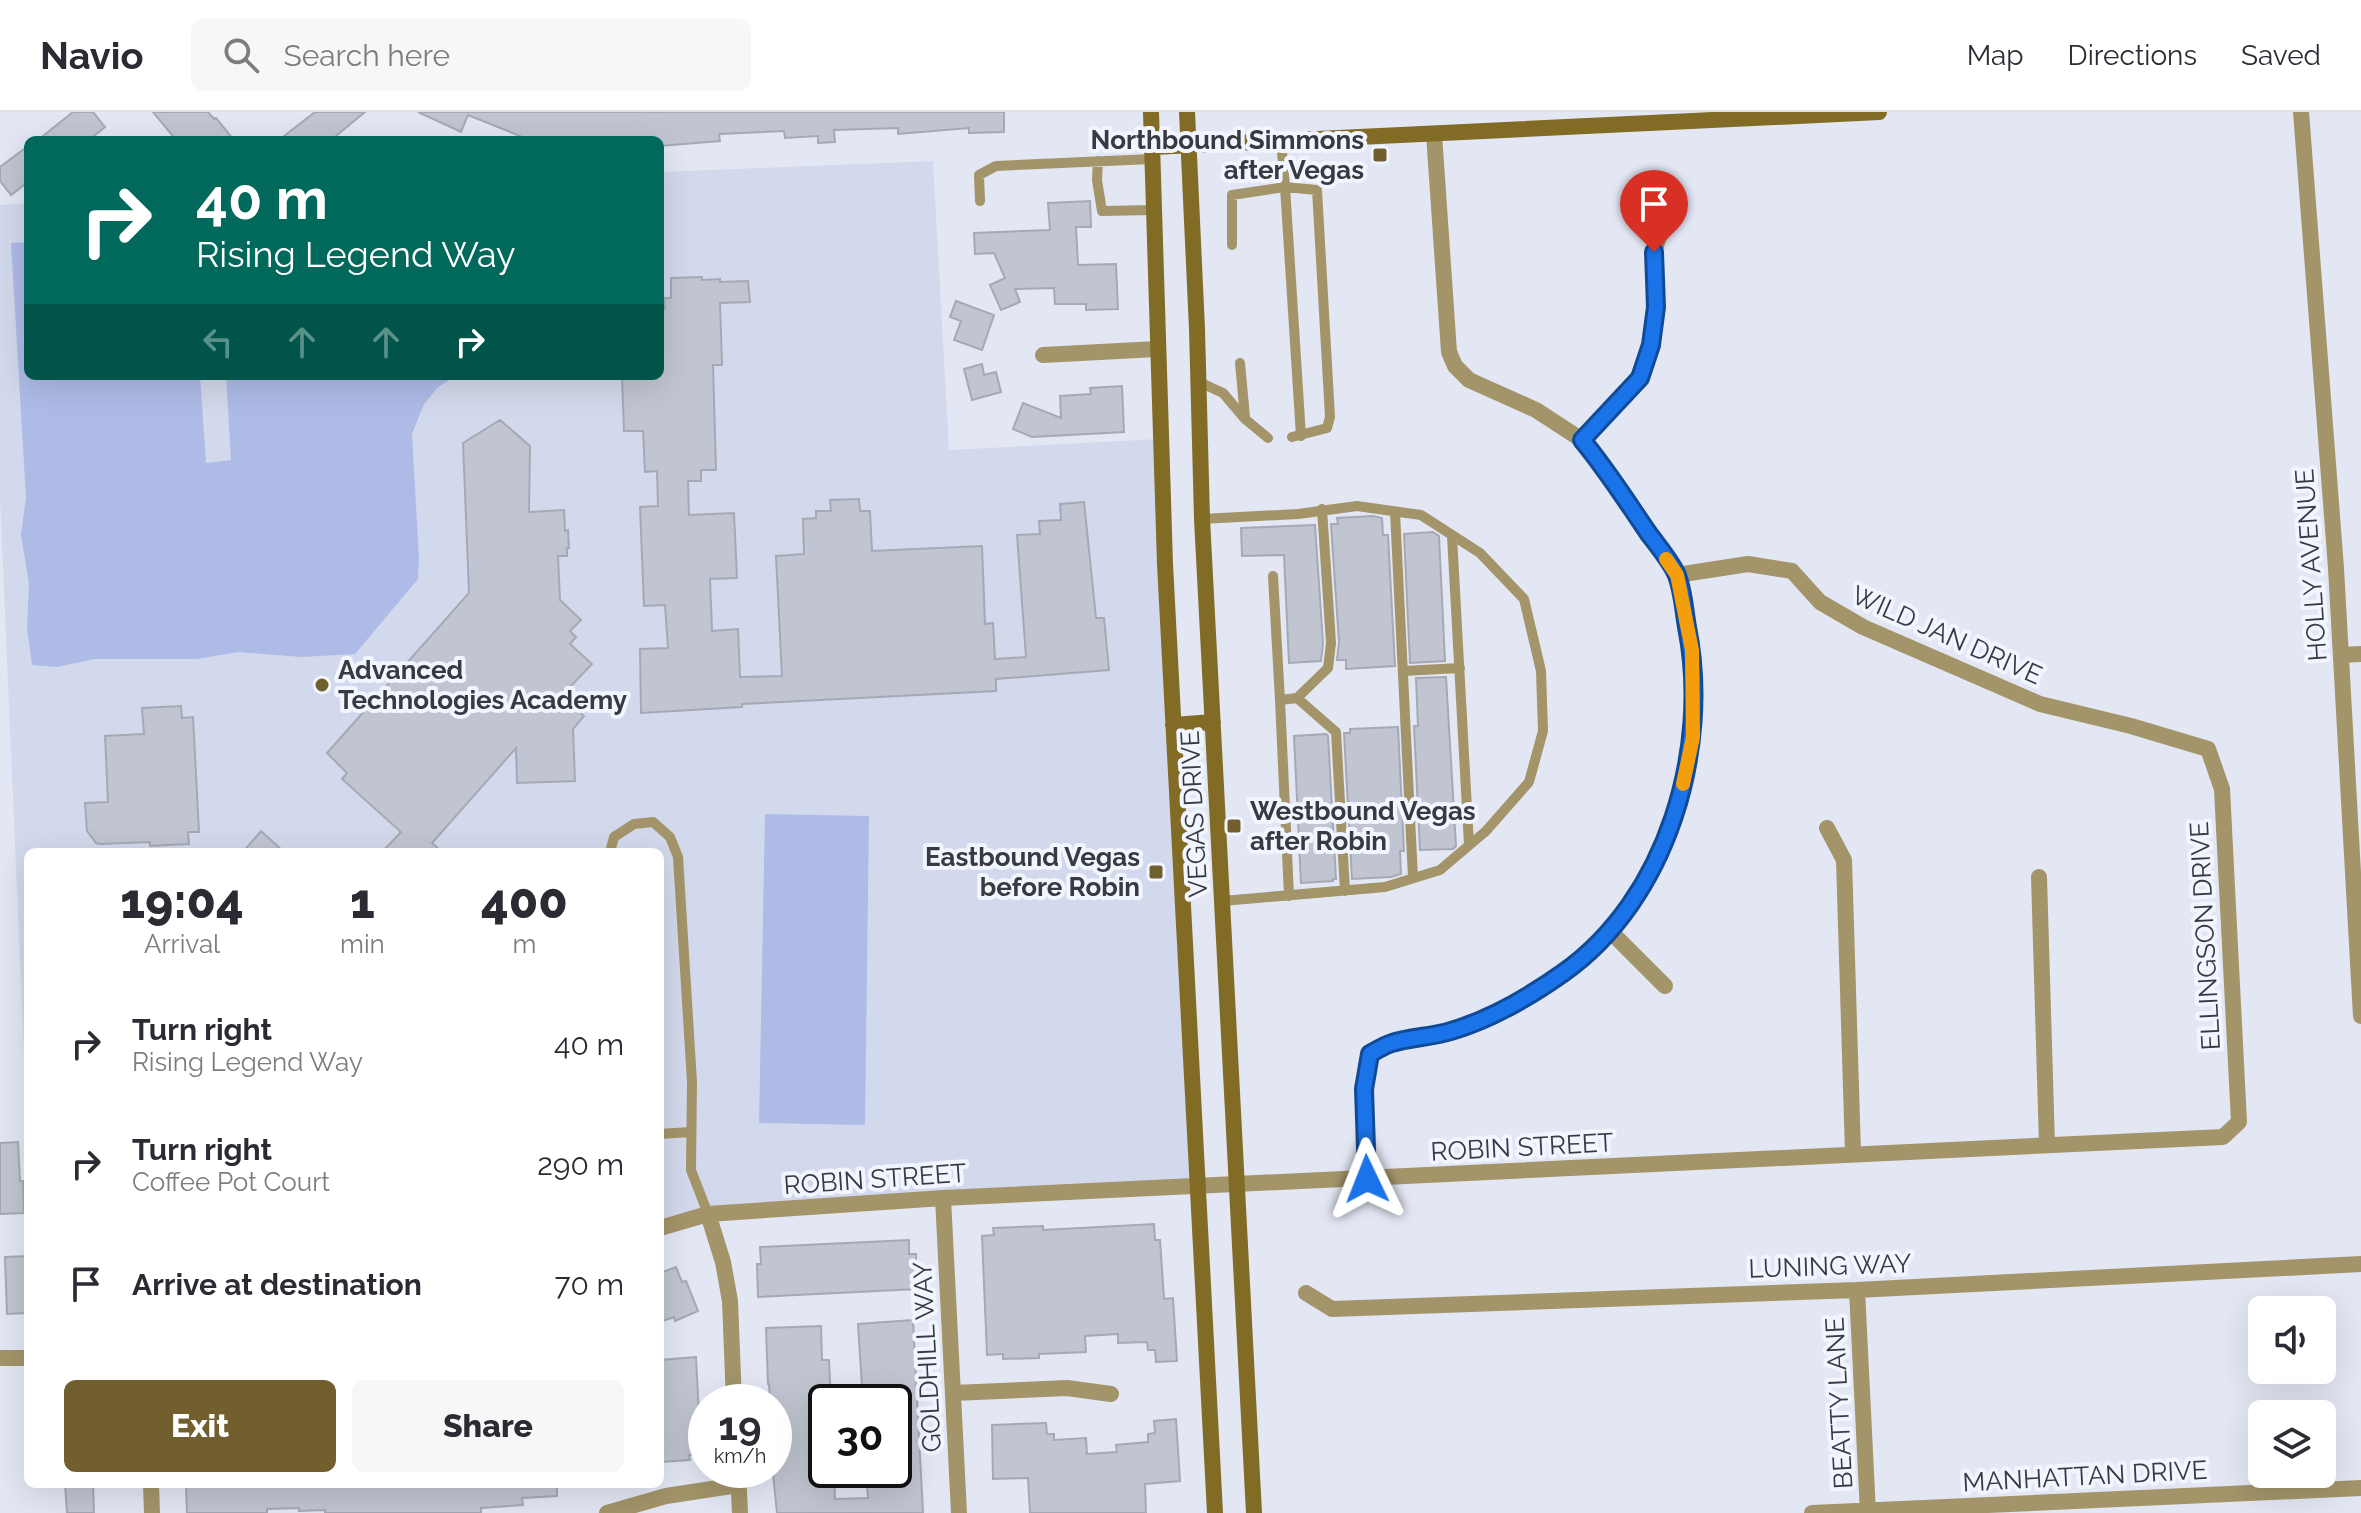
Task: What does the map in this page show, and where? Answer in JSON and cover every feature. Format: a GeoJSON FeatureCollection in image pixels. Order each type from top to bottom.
{"type":"FeatureCollection","features":[{"type":"Feature","properties":{"kind":"main road","name":"VEGAS DRIVE"},"geometry":{"type":"LineString","coordinates":[[1151,112],[1162,504],[1215,1513]]}},
{"type":"Feature","properties":{"kind":"main road","name":"VEGAS DRIVE"},"geometry":{"type":"LineString","coordinates":[[1187,112],[1202,519],[1254,1513]]}},
{"type":"Feature","properties":{"kind":"main road"},"geometry":{"type":"LineString","coordinates":[[1153,153],[1188,145],[1879,112]]}},
{"type":"Feature","properties":{"kind":"main road"},"geometry":{"type":"LineString","coordinates":[[1173,725],[1213,722]]}},
{"type":"Feature","properties":{"kind":"street","name":"HOLLY AVENUE"},"geometry":{"type":"LineString","coordinates":[[2301,112],[2356,834],[2361,1016]]}},
{"type":"Feature","properties":{"kind":"street"},"geometry":{"type":"LineString","coordinates":[[1367,1179],[1364,1089],[1370,1054],[1390,1043],[1459,1029],[1511,1007],[1566,971],[1610,931],[1647,879],[1680,803],[1693,737],[1692,650],[1677,575],[1605,468],[1582,440],[1536,410],[1469,380],[1455,366],[1449,352],[1434,134]]}},
{"type":"Feature","properties":{"kind":"street"},"geometry":{"type":"LineString","coordinates":[[1582,440],[1640,378],[1651,345],[1656,307],[1654,252],[1669,204]]}},
{"type":"Feature","properties":{"kind":"street"},"geometry":{"type":"LineString","coordinates":[[1043,355],[1157,349]]}},
{"type":"Feature","properties":{"kind":"street","name":"WILD JAN DRIVE"},"geometry":{"type":"LineString","coordinates":[[1677,575],[1748,564],[1792,571],[1820,602],[1863,627],[2040,704],[2208,749]]}},
{"type":"Feature","properties":{"kind":"street"},"geometry":{"type":"LineString","coordinates":[[2341,655],[2361,654]]}},
{"type":"Feature","properties":{"kind":"street","name":"ELLINGSON DRIVE"},"geometry":{"type":"LineString","coordinates":[[2208,749],[2222,789],[2239,1122]]}},
{"type":"Feature","properties":{"kind":"street"},"geometry":{"type":"LineString","coordinates":[[1827,828],[1844,860],[1853,1153]]}},
{"type":"Feature","properties":{"kind":"street"},"geometry":{"type":"LineString","coordinates":[[2039,877],[2047,1145]]}},
{"type":"Feature","properties":{"kind":"street"},"geometry":{"type":"LineString","coordinates":[[1610,931],[1665,986]]}},
{"type":"Feature","properties":{"kind":"street","name":"ROBIN STREET"},"geometry":{"type":"LineString","coordinates":[[664,1227],[708,1214],[943,1198],[2223,1137],[2239,1122]]}},
{"type":"Feature","properties":{"kind":"street","name":"GOLDHILL WAY"},"geometry":{"type":"LineString","coordinates":[[943,1198],[959,1513]]}},
{"type":"Feature","properties":{"kind":"street"},"geometry":{"type":"LineString","coordinates":[[708,1214],[723,1262],[730,1301],[733,1384]]}},
{"type":"Feature","properties":{"kind":"street","name":"LUNING WAY"},"geometry":{"type":"LineString","coordinates":[[1306,1293],[1332,1309],[1857,1290],[2361,1264]]}},
{"type":"Feature","properties":{"kind":"street","name":"BEATTY LANE"},"geometry":{"type":"LineString","coordinates":[[1857,1290],[1868,1512]]}},
{"type":"Feature","properties":{"kind":"street"},"geometry":{"type":"LineString","coordinates":[[0,1358],[24,1358]]}},
{"type":"Feature","properties":{"kind":"street"},"geometry":{"type":"LineString","coordinates":[[953,1393],[1067,1388],[1111,1394]]}},
{"type":"Feature","properties":{"kind":"street"},"geometry":{"type":"LineString","coordinates":[[151,1488],[152,1513]]}},
{"type":"Feature","properties":{"kind":"street"},"geometry":{"type":"LineString","coordinates":[[607,1513],[696,1488]]}},
{"type":"Feature","properties":{"kind":"street"},"geometry":{"type":"LineString","coordinates":[[739,1488],[740,1513]]}},
{"type":"Feature","properties":{"kind":"street","name":"MANHATTAN DRIVE"},"geometry":{"type":"LineString","coordinates":[[1812,1513],[2361,1488]]}},
{"type":"Feature","properties":{"kind":"lane"},"geometry":{"type":"LineString","coordinates":[[1232,245],[1232,195],[1285,187],[1317,190],[1330,417],[1327,428],[1296,436],[1285,187],[1281,141]]}},
{"type":"Feature","properties":{"kind":"lane"},"geometry":{"type":"LineString","coordinates":[[980,201],[979,175],[996,166],[1098,161],[1153,153]]}},
{"type":"Feature","properties":{"kind":"lane"},"geometry":{"type":"LineString","coordinates":[[1098,161],[1097,180],[1102,211],[1153,210]]}},
{"type":"Feature","properties":{"kind":"lane"},"geometry":{"type":"LineString","coordinates":[[1240,363],[1245,419]]}},
{"type":"Feature","properties":{"kind":"lane"},"geometry":{"type":"LineString","coordinates":[[1199,382],[1223,393],[1245,419],[1268,438]]}},
{"type":"Feature","properties":{"kind":"lane"},"geometry":{"type":"LineString","coordinates":[[1202,519],[1298,514],[1357,506],[1421,515],[1480,553],[1524,599],[1541,671],[1543,731],[1529,782],[1486,831],[1440,870],[1385,887],[1222,901]]}},
{"type":"Feature","properties":{"kind":"lane"},"geometry":{"type":"LineString","coordinates":[[1280,700],[1297,698],[1328,668],[1331,643],[1322,509]]}},
{"type":"Feature","properties":{"kind":"lane"},"geometry":{"type":"LineString","coordinates":[[1395,512],[1413,878]]}},
{"type":"Feature","properties":{"kind":"lane"},"geometry":{"type":"LineString","coordinates":[[1452,536],[1469,845]]}},
{"type":"Feature","properties":{"kind":"lane"},"geometry":{"type":"LineString","coordinates":[[1273,576],[1289,896]]}},
{"type":"Feature","properties":{"kind":"lane"},"geometry":{"type":"LineString","coordinates":[[1403,671],[1460,668]]}},
{"type":"Feature","properties":{"kind":"lane"},"geometry":{"type":"LineString","coordinates":[[1297,698],[1336,732],[1345,891]]}},
{"type":"Feature","properties":{"kind":"lane"},"geometry":{"type":"LineString","coordinates":[[611,848],[614,837],[634,824],[653,822],[670,837],[678,857],[692,1082],[691,1170],[708,1214]]}},
{"type":"Feature","properties":{"kind":"lane"},"geometry":{"type":"LineString","coordinates":[[664,1134],[690,1132]]}},
{"type":"Feature","properties":{"kind":"shaded area"},"geometry":{"type":"Polygon","coordinates":[[[933,161],[949,450],[1159,439],[1199,1186],[708,1214],[664,1227],[664,848],[24,848],[24,1053],[0,497],[0,205],[24,203],[24,380],[664,380],[664,172],[933,161]]]}},
{"type":"Feature","properties":{"kind":"shaded area"},"geometry":{"type":"Polygon","coordinates":[[[24,242],[24,380],[200,380],[206,463],[231,460],[226,380],[449,380],[438,387],[424,404],[412,434],[418,579],[355,654],[302,657],[238,652],[197,659],[95,659],[57,667],[32,665],[27,628],[29,584],[21,535],[26,498],[11,243],[24,242]]]}},
{"type":"Feature","properties":{"kind":"shaded area"},"geometry":{"type":"Polygon","coordinates":[[[765,814],[869,816],[865,1125],[759,1123],[765,814]]]}},
{"type":"Feature","properties":{"kind":"building"},"geometry":{"type":"Polygon","coordinates":[[[73,112],[93,112],[105,127],[94,136],[43,136],[73,112]]]}},
{"type":"Feature","properties":{"kind":"building"},"geometry":{"type":"Polygon","coordinates":[[[153,112],[208,112],[231,136],[173,136],[153,112]]]}},
{"type":"Feature","properties":{"kind":"building"},"geometry":{"type":"Polygon","coordinates":[[[315,112],[365,112],[336,136],[284,136],[315,112]]]}},
{"type":"Feature","properties":{"kind":"building"},"geometry":{"type":"Polygon","coordinates":[[[418,112],[1004,112],[1004,132],[969,133],[969,128],[898,134],[898,128],[834,130],[835,142],[818,143],[818,136],[785,138],[784,131],[719,134],[720,141],[664,146],[664,136],[520,136],[468,115],[461,132],[418,112]]]}},
{"type":"Feature","properties":{"kind":"building"},"geometry":{"type":"Polygon","coordinates":[[[24,149],[24,185],[11,195],[0,181],[0,167],[24,149]]]}},
{"type":"Feature","properties":{"kind":"building"},"geometry":{"type":"Polygon","coordinates":[[[1090,201],[1091,227],[1076,227],[1078,265],[1116,264],[1118,309],[1086,310],[1086,304],[1055,304],[1054,288],[1015,289],[1020,302],[1001,310],[990,285],[1005,278],[994,253],[975,254],[974,233],[1050,230],[1048,203],[1090,201]]]}},
{"type":"Feature","properties":{"kind":"building"},"geometry":{"type":"Polygon","coordinates":[[[671,278],[748,281],[750,302],[720,303],[722,365],[713,365],[716,470],[701,470],[701,481],[688,481],[689,515],[734,513],[737,578],[710,579],[712,631],[738,629],[740,677],[782,676],[776,556],[804,554],[803,519],[816,518],[816,511],[831,511],[830,500],[859,499],[860,511],[870,511],[872,551],[982,546],[985,624],[993,623],[995,659],[1026,657],[1017,535],[1040,534],[1039,521],[1061,520],[1060,504],[1084,502],[1096,618],[1104,618],[1109,670],[996,679],[996,691],[742,704],[742,707],[641,713],[640,649],[668,648],[665,605],[644,606],[640,507],[658,506],[657,471],[645,472],[643,431],[624,431],[622,380],[664,380],[664,298],[671,298],[671,278]]]}},
{"type":"Feature","properties":{"kind":"building"},"geometry":{"type":"Polygon","coordinates":[[[956,301],[994,315],[982,350],[954,340],[961,321],[950,317],[956,301]]]}},
{"type":"Feature","properties":{"kind":"building"},"geometry":{"type":"Polygon","coordinates":[[[982,364],[984,375],[996,372],[1001,392],[972,400],[964,369],[982,364]]]}},
{"type":"Feature","properties":{"kind":"building"},"geometry":{"type":"Polygon","coordinates":[[[1122,386],[1124,432],[1032,437],[1013,429],[1023,403],[1061,418],[1060,396],[1091,394],[1090,388],[1122,386]]]}},
{"type":"Feature","properties":{"kind":"building"},"geometry":{"type":"Polygon","coordinates":[[[500,420],[530,446],[529,512],[564,510],[569,548],[567,556],[558,556],[560,600],[581,620],[570,631],[576,637],[570,644],[592,664],[568,689],[569,703],[584,716],[573,729],[575,781],[517,783],[516,748],[432,843],[438,848],[386,848],[401,832],[342,779],[347,773],[327,753],[469,593],[463,443],[500,420]]]}},
{"type":"Feature","properties":{"kind":"building"},"geometry":{"type":"Polygon","coordinates":[[[1337,518],[1382,518],[1383,535],[1388,535],[1395,666],[1346,669],[1346,660],[1337,660],[1339,642],[1331,524],[1338,524],[1337,518]]]}},
{"type":"Feature","properties":{"kind":"building"},"geometry":{"type":"Polygon","coordinates":[[[1315,525],[1323,643],[1321,661],[1289,663],[1284,555],[1242,556],[1241,528],[1315,525]]]}},
{"type":"Feature","properties":{"kind":"building"},"geometry":{"type":"Polygon","coordinates":[[[1433,532],[1439,536],[1445,661],[1410,663],[1404,534],[1433,532]]]}},
{"type":"Feature","properties":{"kind":"building"},"geometry":{"type":"Polygon","coordinates":[[[1446,677],[1456,846],[1453,849],[1420,850],[1414,726],[1418,726],[1416,678],[1446,677]]]}},
{"type":"Feature","properties":{"kind":"building"},"geometry":{"type":"Polygon","coordinates":[[[181,706],[182,718],[193,717],[199,832],[188,832],[189,844],[150,846],[150,842],[96,843],[87,831],[85,803],[108,802],[105,736],[144,734],[142,708],[181,706]]]}},
{"type":"Feature","properties":{"kind":"building"},"geometry":{"type":"Polygon","coordinates":[[[1398,727],[1404,851],[1400,851],[1401,874],[1352,879],[1344,733],[1350,733],[1350,729],[1398,727]]]}},
{"type":"Feature","properties":{"kind":"building"},"geometry":{"type":"Polygon","coordinates":[[[1326,734],[1336,879],[1301,883],[1294,736],[1326,734]]]}},
{"type":"Feature","properties":{"kind":"building"},"geometry":{"type":"Polygon","coordinates":[[[261,831],[280,848],[246,848],[261,831]]]}},
{"type":"Feature","properties":{"kind":"building"},"geometry":{"type":"Polygon","coordinates":[[[18,1142],[24,1213],[0,1214],[0,1143],[18,1142]]]}},
{"type":"Feature","properties":{"kind":"building"},"geometry":{"type":"Polygon","coordinates":[[[1154,1224],[1155,1240],[1160,1240],[1164,1299],[1173,1298],[1177,1361],[1156,1362],[1155,1350],[1148,1350],[1147,1342],[1118,1343],[1118,1334],[1085,1336],[1086,1352],[1039,1354],[1039,1358],[1003,1359],[1003,1354],[987,1355],[982,1236],[994,1235],[993,1228],[1043,1226],[1043,1230],[1154,1224]]]}},
{"type":"Feature","properties":{"kind":"building"},"geometry":{"type":"Polygon","coordinates":[[[909,1240],[909,1254],[916,1254],[917,1289],[758,1297],[760,1247],[909,1240]]]}},
{"type":"Feature","properties":{"kind":"building"},"geometry":{"type":"Polygon","coordinates":[[[24,1256],[24,1313],[7,1314],[5,1257],[24,1256]]]}},
{"type":"Feature","properties":{"kind":"building"},"geometry":{"type":"Polygon","coordinates":[[[676,1267],[682,1282],[686,1281],[698,1311],[675,1321],[674,1317],[664,1321],[664,1272],[676,1267]]]}},
{"type":"Feature","properties":{"kind":"building"},"geometry":{"type":"Polygon","coordinates":[[[913,1320],[923,1513],[777,1513],[774,1488],[792,1488],[792,1384],[768,1384],[766,1328],[821,1326],[822,1360],[829,1360],[830,1384],[808,1384],[808,1488],[835,1488],[835,1499],[868,1498],[867,1488],[912,1488],[912,1384],[862,1384],[858,1324],[913,1320]]]}},
{"type":"Feature","properties":{"kind":"building"},"geometry":{"type":"Polygon","coordinates":[[[696,1357],[697,1384],[688,1384],[688,1460],[664,1462],[664,1360],[696,1357]]]}},
{"type":"Feature","properties":{"kind":"building"},"geometry":{"type":"Polygon","coordinates":[[[1176,1419],[1180,1481],[1145,1484],[1146,1513],[1030,1513],[1028,1478],[993,1479],[992,1425],[1046,1423],[1047,1434],[1054,1434],[1054,1440],[1086,1438],[1087,1454],[1117,1452],[1116,1445],[1148,1442],[1148,1434],[1155,1433],[1154,1421],[1176,1419]]]}},
{"type":"Feature","properties":{"kind":"building"},"geometry":{"type":"Polygon","coordinates":[[[65,1488],[93,1488],[94,1513],[67,1513],[65,1488]]]}},
{"type":"Feature","properties":{"kind":"building"},"geometry":{"type":"Polygon","coordinates":[[[186,1488],[557,1488],[557,1496],[522,1498],[523,1505],[481,1508],[481,1513],[325,1513],[325,1510],[299,1511],[299,1508],[267,1509],[267,1513],[187,1513],[186,1488]]]}},
{"type":"Feature","properties":{"kind":"slow traffic"},"geometry":{"type":"LineString","coordinates":[[1666,559],[1677,575],[1692,650],[1693,737],[1683,784]]}},
{"type":"Feature","properties":{"kind":"place","name":"Northbound Simmons after Vegas"},"geometry":{"type":"Point","coordinates":[1380,155]}},
{"type":"Feature","properties":{"kind":"place","name":"Advanced Technologies Academy"},"geometry":{"type":"Point","coordinates":[322,685]}},
{"type":"Feature","properties":{"kind":"place","name":"Westbound Vegas after Robin"},"geometry":{"type":"Point","coordinates":[1234,826]}},
{"type":"Feature","properties":{"kind":"place","name":"Eastbound Vegas before Robin"},"geometry":{"type":"Point","coordinates":[1156,872]}},
{"type":"Feature","properties":{"kind":"route"},"geometry":{"type":"LineString","coordinates":[[1367,1179],[1364,1089],[1370,1054],[1390,1043],[1448,1032],[1482,1021],[1511,1007],[1566,971],[1610,931],[1647,879],[1680,803],[1693,737],[1692,650],[1677,575],[1605,468],[1582,440],[1640,378],[1651,345],[1656,307],[1654,252]]}}]}
